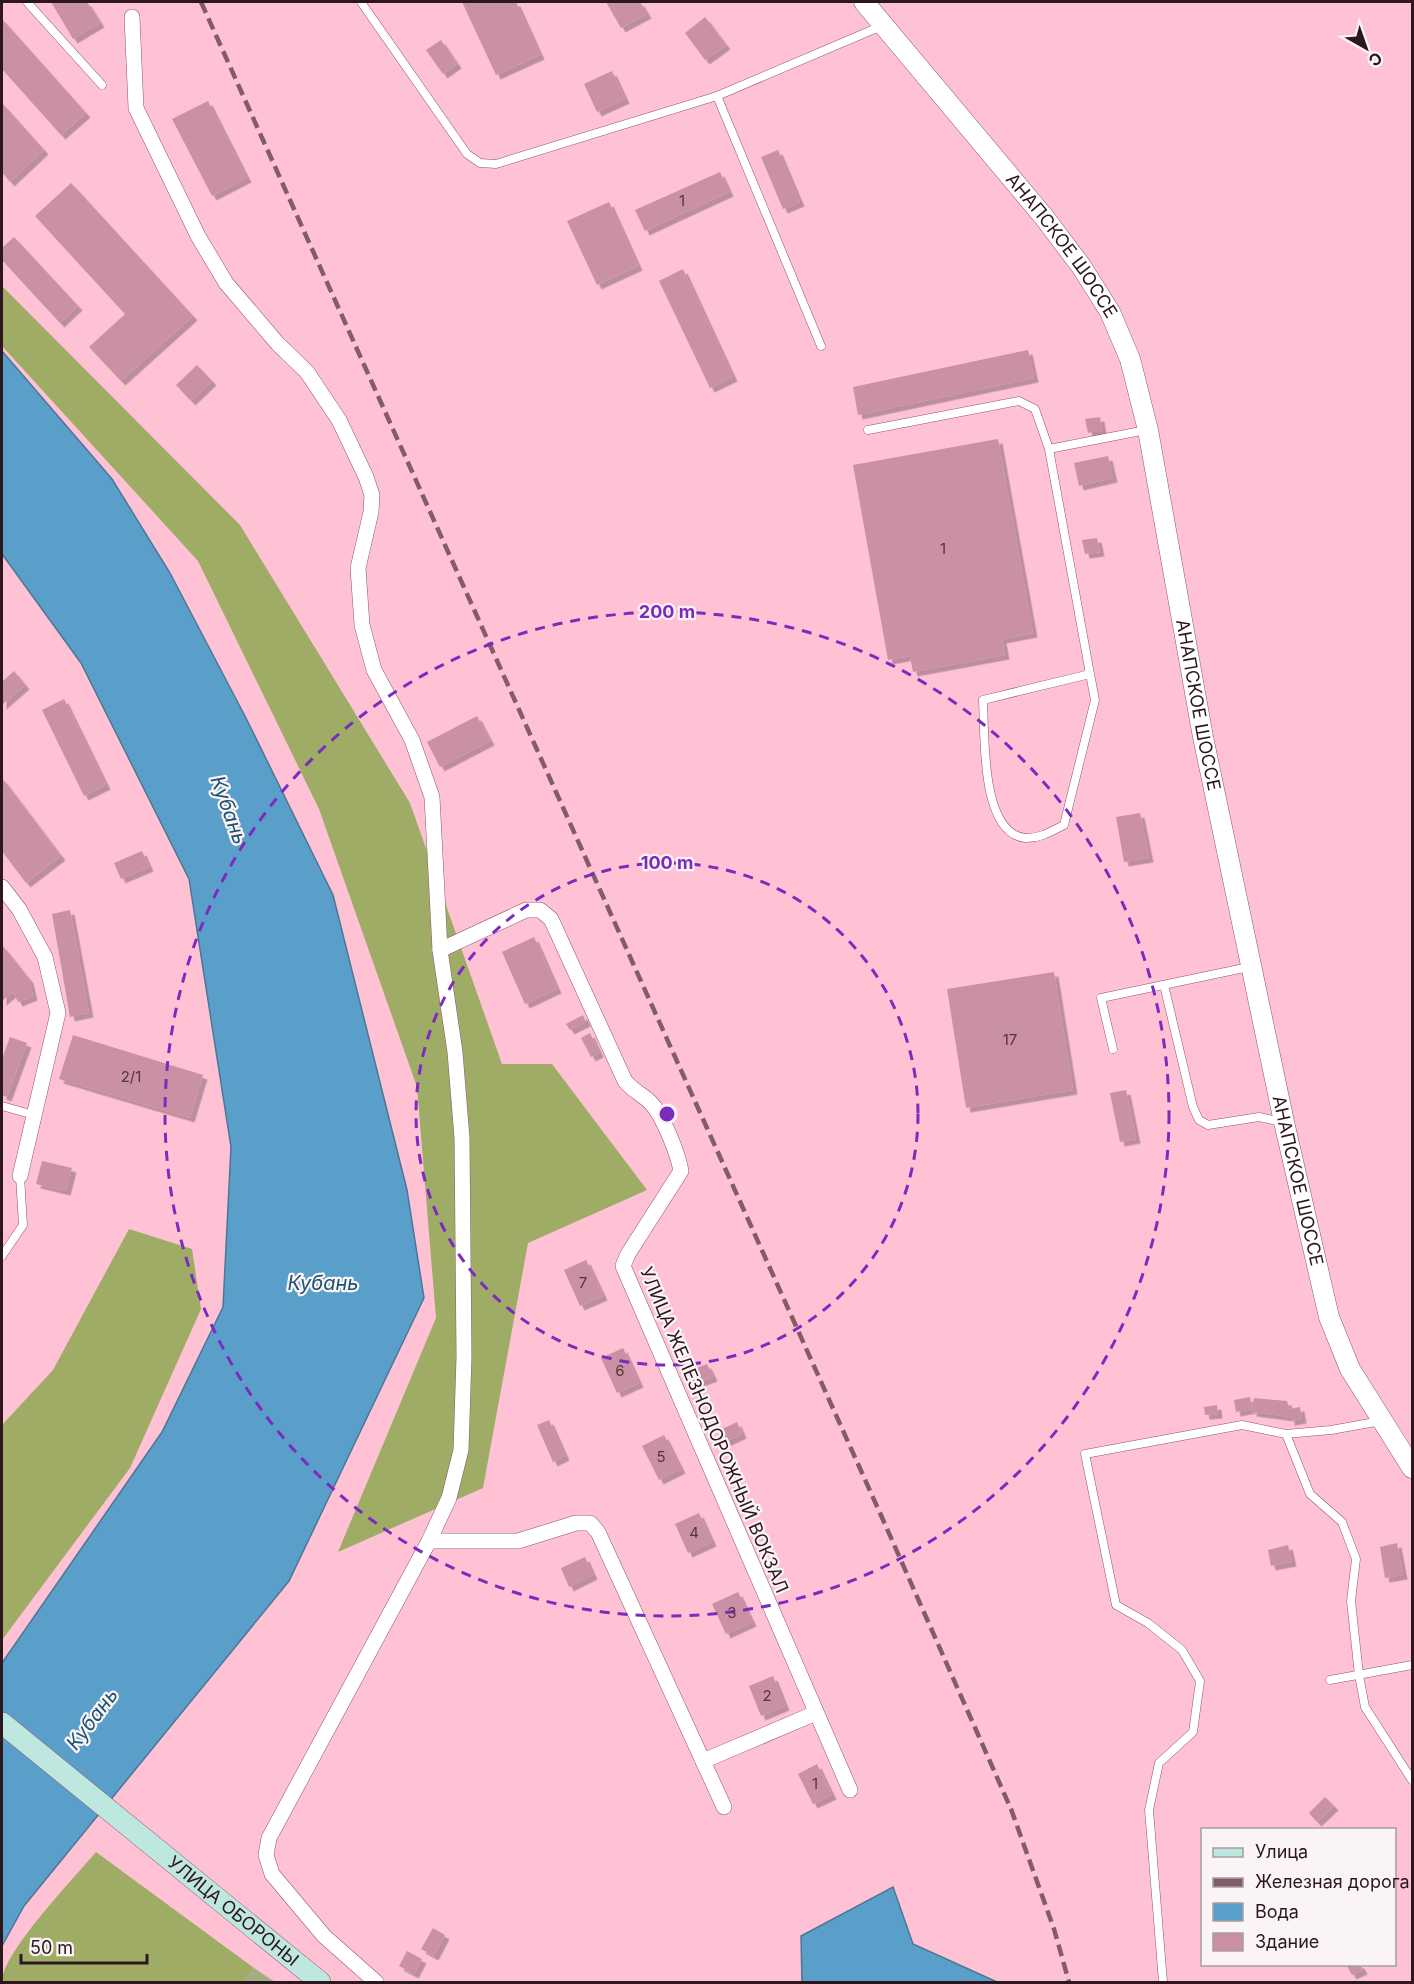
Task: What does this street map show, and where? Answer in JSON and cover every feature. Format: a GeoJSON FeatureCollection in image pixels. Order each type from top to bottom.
{"type":"FeatureCollection","features":[{"type":"Feature","properties":{"kind":"main road","name":"УЛИЦА ОБОРОНЫ"},"geometry":{"type":"LineString","coordinates":[[2,1723],[320,1983]]}},
{"type":"Feature","properties":{"kind":"street","name":"АНАПСКОЕ ШОССЕ"},"geometry":{"type":"LineString","coordinates":[[864,2],[1081,266],[1110,312],[1130,359],[1148,430],[1203,736],[1284,1122],[1329,1317],[1350,1369],[1413,1468]]}},
{"type":"Feature","properties":{"kind":"street"},"geometry":{"type":"LineString","coordinates":[[132,17],[136,108],[198,236],[226,283],[307,372],[339,420],[366,477],[372,495],[358,568],[362,625],[374,670],[412,740],[432,797],[440,950],[455,1052],[462,1138],[464,1358],[460,1450],[449,1498],[429,1541],[269,1838],[266,1855],[272,1874],[324,1936],[376,1983]]}},
{"type":"Feature","properties":{"kind":"street"},"geometry":{"type":"LineString","coordinates":[[2,888],[20,909],[45,957],[58,1013],[21,1176]]}},
{"type":"Feature","properties":{"kind":"street","name":"УЛИЦА ЖЕЛЕЗНОДОРОЖНЫЙ ВОКЗАЛ"},"geometry":{"type":"LineString","coordinates":[[440,950],[526,910],[540,910],[551,918],[625,1081],[658,1112],[679,1160],[681,1171],[628,1254],[623,1266],[850,1790]]}},
{"type":"Feature","properties":{"kind":"street"},"geometry":{"type":"LineString","coordinates":[[429,1541],[518,1541],[576,1523],[590,1523],[598,1532],[724,1807]]}},
{"type":"Feature","properties":{"kind":"street"},"geometry":{"type":"LineString","coordinates":[[703,1761],[816,1713]]}},
{"type":"Feature","properties":{"kind":"lane"},"geometry":{"type":"LineString","coordinates":[[27,2],[102,85]]}},
{"type":"Feature","properties":{"kind":"lane"},"geometry":{"type":"LineString","coordinates":[[361,2],[467,154],[480,163],[496,164],[717,96],[885,25]]}},
{"type":"Feature","properties":{"kind":"lane"},"geometry":{"type":"LineString","coordinates":[[717,96],[821,346]]}},
{"type":"Feature","properties":{"kind":"lane"},"geometry":{"type":"LineString","coordinates":[[868,430],[1019,402],[1035,409],[1049,449],[1095,700],[1064,825],[1046,835],[1024,838],[1006,828],[990,800],[983,700],[1090,674]]}},
{"type":"Feature","properties":{"kind":"lane"},"geometry":{"type":"LineString","coordinates":[[1049,449],[1148,430]]}},
{"type":"Feature","properties":{"kind":"lane"},"geometry":{"type":"LineString","coordinates":[[1113,1049],[1101,998],[1251,967]]}},
{"type":"Feature","properties":{"kind":"lane"},"geometry":{"type":"LineString","coordinates":[[1164,985],[1192,1107],[1199,1120],[1208,1125],[1259,1117],[1284,1122]]}},
{"type":"Feature","properties":{"kind":"lane"},"geometry":{"type":"LineString","coordinates":[[2,1106],[34,1115]]}},
{"type":"Feature","properties":{"kind":"lane"},"geometry":{"type":"LineString","coordinates":[[2,1256],[23,1225],[21,1176]]}},
{"type":"Feature","properties":{"kind":"lane"},"geometry":{"type":"LineString","coordinates":[[1163,1983],[1149,1810],[1159,1763],[1193,1732],[1200,1681],[1182,1650],[1148,1623],[1116,1605],[1085,1454],[1242,1425],[1286,1434],[1331,1430],[1382,1420]]}},
{"type":"Feature","properties":{"kind":"lane"},"geometry":{"type":"LineString","coordinates":[[1286,1434],[1310,1494],[1342,1522],[1356,1559],[1351,1601],[1365,1707],[1413,1780]]}},
{"type":"Feature","properties":{"kind":"lane"},"geometry":{"type":"LineString","coordinates":[[1330,1680],[1413,1665]]}},
{"type":"Feature","properties":{"kind":"green space"},"geometry":{"type":"Polygon","coordinates":[[[2,286],[240,525],[410,803],[502,1064],[552,1064],[647,1190],[528,1243],[483,1488],[338,1552],[436,1318],[417,1087],[319,809],[198,561],[2,346],[2,286]]]}},
{"type":"Feature","properties":{"kind":"green space"},"geometry":{"type":"Polygon","coordinates":[[[129,1229],[192,1249],[201,1309],[130,1468],[2,1640],[2,1425],[53,1370],[129,1229]]]}},
{"type":"Feature","properties":{"kind":"green space"},"geometry":{"type":"Polygon","coordinates":[[[96,1852],[254,1968],[243,1982],[2,1982],[5,1969],[13,1953],[26,1935],[96,1852]]]}},
{"type":"Feature","properties":{"kind":"green space"},"geometry":{"type":"Polygon","coordinates":[[[254,1968],[275,1982],[243,1982],[254,1968]]]}},
{"type":"Feature","properties":{"kind":"water","name":"Кубань"},"geometry":{"type":"Polygon","coordinates":[[[2,351],[112,479],[170,573],[246,718],[333,895],[407,1190],[424,1298],[289,1581],[24,1906],[2,1946],[2,1663],[162,1432],[223,1307],[231,1147],[189,879],[81,663],[2,554],[2,351]]]}},
{"type":"Feature","properties":{"kind":"water"},"geometry":{"type":"Polygon","coordinates":[[[893,1887],[913,1944],[997,1982],[802,1982],[801,1936],[893,1887]]]}},
{"type":"Feature","properties":{"kind":"building"},"geometry":{"type":"Polygon","coordinates":[[[51,2],[87,2],[100,23],[73,39],[51,2]]]}},
{"type":"Feature","properties":{"kind":"building"},"geometry":{"type":"Polygon","coordinates":[[[462,2],[516,2],[540,55],[496,75],[462,2]]]}},
{"type":"Feature","properties":{"kind":"building"},"geometry":{"type":"Polygon","coordinates":[[[606,2],[640,2],[647,14],[621,28],[606,2]]]}},
{"type":"Feature","properties":{"kind":"building"},"geometry":{"type":"Polygon","coordinates":[[[705,17],[726,45],[705,60],[685,33],[705,17]]]}},
{"type":"Feature","properties":{"kind":"building"},"geometry":{"type":"Polygon","coordinates":[[[2,19],[86,113],[61,135],[2,69],[2,19]]]}},
{"type":"Feature","properties":{"kind":"building"},"geometry":{"type":"Polygon","coordinates":[[[441,40],[457,64],[443,74],[426,50],[441,40]]]}},
{"type":"Feature","properties":{"kind":"building"},"geometry":{"type":"Polygon","coordinates":[[[612,71],[625,99],[597,112],[584,84],[612,71]]]}},
{"type":"Feature","properties":{"kind":"building"},"geometry":{"type":"Polygon","coordinates":[[[208,101],[247,178],[212,196],[172,119],[208,101]]]}},
{"type":"Feature","properties":{"kind":"building"},"geometry":{"type":"Polygon","coordinates":[[[2,103],[44,150],[10,182],[2,172],[2,103]]]}},
{"type":"Feature","properties":{"kind":"building"},"geometry":{"type":"Polygon","coordinates":[[[778,150],[800,202],[783,209],[761,157],[778,150]]]}},
{"type":"Feature","properties":{"kind":"building"},"geometry":{"type":"Polygon","coordinates":[[[720,172],[729,192],[645,231],[635,210],[720,172]]]}},
{"type":"Feature","properties":{"kind":"building"},"geometry":{"type":"Polygon","coordinates":[[[71,183],[193,316],[121,381],[89,347],[125,314],[35,216],[71,183]]]}},
{"type":"Feature","properties":{"kind":"building"},"geometry":{"type":"Polygon","coordinates":[[[609,202],[638,266],[597,285],[567,221],[609,202]]]}},
{"type":"Feature","properties":{"kind":"building"},"geometry":{"type":"Polygon","coordinates":[[[14,237],[78,306],[60,323],[2,260],[2,248],[14,237]]]}},
{"type":"Feature","properties":{"kind":"building"},"geometry":{"type":"Polygon","coordinates":[[[683,269],[733,377],[710,388],[659,281],[683,269]]]}},
{"type":"Feature","properties":{"kind":"building"},"geometry":{"type":"Polygon","coordinates":[[[1028,350],[1034,378],[858,415],[853,387],[1028,350]]]}},
{"type":"Feature","properties":{"kind":"building"},"geometry":{"type":"Polygon","coordinates":[[[197,365],[212,381],[191,401],[176,385],[197,365]]]}},
{"type":"Feature","properties":{"kind":"building"},"geometry":{"type":"Polygon","coordinates":[[[1100,417],[1102,430],[1088,433],[1085,419],[1100,417]]]}},
{"type":"Feature","properties":{"kind":"building"},"geometry":{"type":"Polygon","coordinates":[[[998,439],[1033,633],[1002,639],[1005,655],[913,672],[910,656],[888,660],[853,465],[998,439]]]}},
{"type":"Feature","properties":{"kind":"building"},"geometry":{"type":"Polygon","coordinates":[[[1108,456],[1113,478],[1079,486],[1074,463],[1108,456]]]}},
{"type":"Feature","properties":{"kind":"building"},"geometry":{"type":"Polygon","coordinates":[[[1097,538],[1100,552],[1085,554],[1082,540],[1097,538]]]}},
{"type":"Feature","properties":{"kind":"building"},"geometry":{"type":"Polygon","coordinates":[[[14,671],[25,685],[2,705],[2,682],[14,671]]]}},
{"type":"Feature","properties":{"kind":"building"},"geometry":{"type":"Polygon","coordinates":[[[64,699],[106,785],[84,796],[42,710],[64,699]]]}},
{"type":"Feature","properties":{"kind":"building"},"geometry":{"type":"Polygon","coordinates":[[[477,716],[490,741],[440,767],[427,742],[477,716]]]}},
{"type":"Feature","properties":{"kind":"building"},"geometry":{"type":"Polygon","coordinates":[[[2,778],[61,856],[26,883],[2,851],[2,778]]]}},
{"type":"Feature","properties":{"kind":"building"},"geometry":{"type":"Polygon","coordinates":[[[1140,813],[1149,858],[1124,862],[1116,817],[1140,813]]]}},
{"type":"Feature","properties":{"kind":"building"},"geometry":{"type":"Polygon","coordinates":[[[142,851],[149,867],[121,879],[114,863],[142,851]]]}},
{"type":"Feature","properties":{"kind":"building"},"geometry":{"type":"Polygon","coordinates":[[[70,910],[89,1013],[70,1017],[52,914],[70,910]]]}},
{"type":"Feature","properties":{"kind":"building"},"geometry":{"type":"Polygon","coordinates":[[[534,937],[557,989],[525,1004],[502,952],[534,937]]]}},
{"type":"Feature","properties":{"kind":"building"},"geometry":{"type":"Polygon","coordinates":[[[2,945],[29,979],[33,996],[18,1002],[13,992],[2,1001],[2,945]]]}},
{"type":"Feature","properties":{"kind":"building"},"geometry":{"type":"Polygon","coordinates":[[[1054,972],[1073,1090],[966,1108],[947,989],[1054,972]]]}},
{"type":"Feature","properties":{"kind":"building"},"geometry":{"type":"Polygon","coordinates":[[[583,1015],[586,1022],[570,1030],[566,1024],[583,1015]]]}},
{"type":"Feature","properties":{"kind":"building"},"geometry":{"type":"Polygon","coordinates":[[[590,1033],[599,1053],[591,1057],[581,1038],[590,1033]]]}},
{"type":"Feature","properties":{"kind":"building"},"geometry":{"type":"Polygon","coordinates":[[[73,1035],[203,1075],[190,1118],[59,1079],[73,1035]]]}},
{"type":"Feature","properties":{"kind":"building"},"geometry":{"type":"Polygon","coordinates":[[[10,1037],[27,1043],[7,1097],[2,1095],[2,1059],[10,1037]]]}},
{"type":"Feature","properties":{"kind":"building"},"geometry":{"type":"Polygon","coordinates":[[[1126,1090],[1136,1139],[1120,1142],[1110,1093],[1126,1090]]]}},
{"type":"Feature","properties":{"kind":"building"},"geometry":{"type":"Polygon","coordinates":[[[42,1161],[72,1168],[66,1191],[36,1184],[42,1161]]]}},
{"type":"Feature","properties":{"kind":"building"},"geometry":{"type":"Polygon","coordinates":[[[586,1260],[603,1296],[580,1306],[564,1270],[586,1260]]]}},
{"type":"Feature","properties":{"kind":"building"},"geometry":{"type":"Polygon","coordinates":[[[623,1348],[639,1383],[617,1393],[601,1358],[623,1348]]]}},
{"type":"Feature","properties":{"kind":"building"},"geometry":{"type":"Polygon","coordinates":[[[707,1364],[713,1377],[694,1384],[689,1371],[707,1364]]]}},
{"type":"Feature","properties":{"kind":"building"},"geometry":{"type":"Polygon","coordinates":[[[1250,1397],[1252,1409],[1236,1412],[1234,1400],[1250,1397]]]}},
{"type":"Feature","properties":{"kind":"building"},"geometry":{"type":"Polygon","coordinates":[[[1254,1398],[1287,1401],[1289,1409],[1300,1407],[1302,1419],[1290,1421],[1290,1417],[1252,1412],[1254,1398]]]}},
{"type":"Feature","properties":{"kind":"building"},"geometry":{"type":"Polygon","coordinates":[[[1217,1405],[1218,1414],[1205,1415],[1204,1407],[1217,1405]]]}},
{"type":"Feature","properties":{"kind":"building"},"geometry":{"type":"Polygon","coordinates":[[[549,1420],[565,1456],[553,1462],[537,1425],[549,1420]]]}},
{"type":"Feature","properties":{"kind":"building"},"geometry":{"type":"Polygon","coordinates":[[[737,1422],[742,1434],[723,1443],[718,1431],[737,1422]]]}},
{"type":"Feature","properties":{"kind":"building"},"geometry":{"type":"Polygon","coordinates":[[[664,1435],[681,1469],[659,1480],[642,1446],[664,1435]]]}},
{"type":"Feature","properties":{"kind":"building"},"geometry":{"type":"Polygon","coordinates":[[[699,1513],[712,1542],[688,1553],[675,1524],[699,1513]]]}},
{"type":"Feature","properties":{"kind":"building"},"geometry":{"type":"Polygon","coordinates":[[[1397,1543],[1403,1575],[1385,1578],[1380,1547],[1397,1543]]]}},
{"type":"Feature","properties":{"kind":"building"},"geometry":{"type":"Polygon","coordinates":[[[1288,1545],[1292,1562],[1271,1566],[1268,1550],[1288,1545]]]}},
{"type":"Feature","properties":{"kind":"building"},"geometry":{"type":"Polygon","coordinates":[[[585,1557],[593,1575],[569,1587],[561,1568],[585,1557]]]}},
{"type":"Feature","properties":{"kind":"building"},"geometry":{"type":"Polygon","coordinates":[[[738,1592],[752,1622],[726,1634],[712,1604],[738,1592]]]}},
{"type":"Feature","properties":{"kind":"building"},"geometry":{"type":"Polygon","coordinates":[[[773,1676],[785,1706],[761,1716],[749,1686],[773,1676]]]}},
{"type":"Feature","properties":{"kind":"building"},"geometry":{"type":"Polygon","coordinates":[[[817,1764],[832,1795],[813,1804],[798,1774],[817,1764]]]}},
{"type":"Feature","properties":{"kind":"building"},"geometry":{"type":"Polygon","coordinates":[[[1325,1797],[1334,1806],[1317,1822],[1309,1813],[1325,1797]]]}},
{"type":"Feature","properties":{"kind":"building"},"geometry":{"type":"Polygon","coordinates":[[[433,1928],[445,1935],[434,1956],[421,1949],[433,1928]]]}},
{"type":"Feature","properties":{"kind":"building"},"geometry":{"type":"Polygon","coordinates":[[[407,1951],[422,1959],[414,1974],[399,1966],[407,1951]]]}},
{"type":"Feature","properties":{"kind":"building"},"geometry":{"type":"Polygon","coordinates":[[[1347,1966],[1361,1966],[1363,1970],[1352,1975],[1347,1966]]]}},
{"type":"Feature","properties":{"kind":"railway"},"geometry":{"type":"LineString","coordinates":[[201,2],[1011,1809],[1054,1929],[1069,1982]]}}]}
